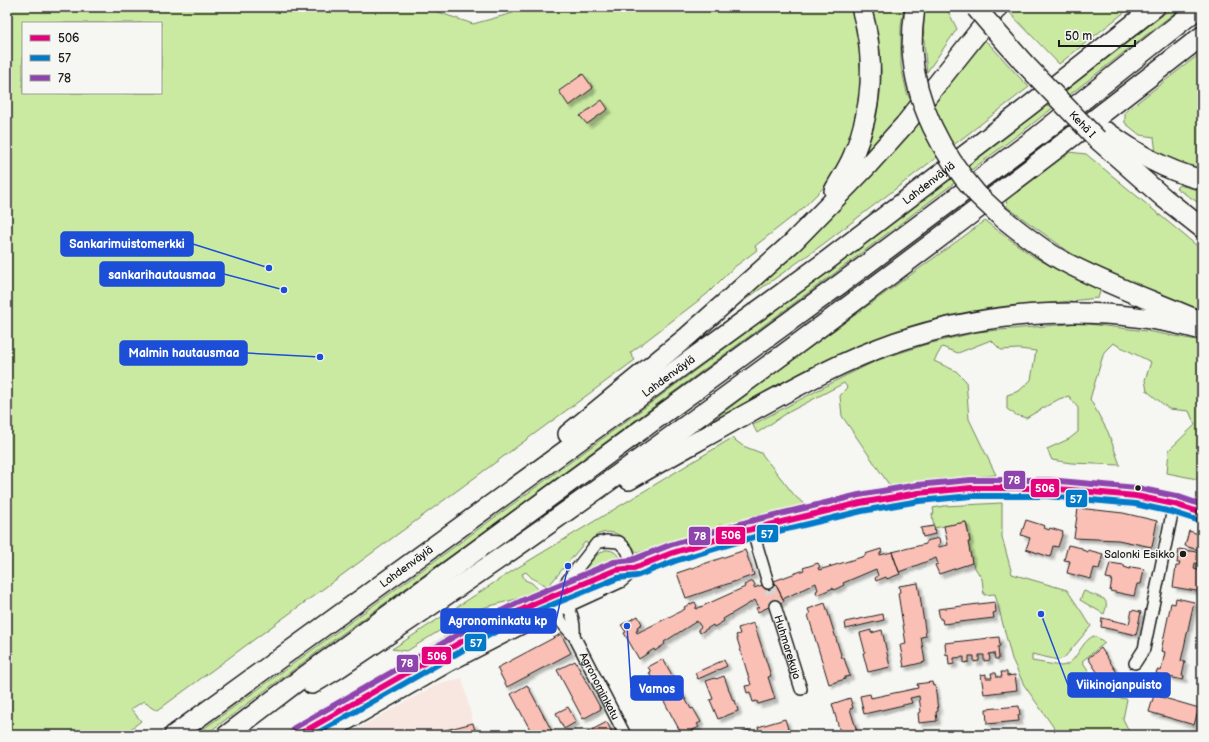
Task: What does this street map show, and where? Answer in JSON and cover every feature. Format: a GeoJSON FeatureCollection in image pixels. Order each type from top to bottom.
{"type":"FeatureCollection","features":[{"type":"Feature","properties":{"kind":"highway"},"geometry":{"type":"LineString","coordinates":[[793,242],[833,193],[852,158],[861,135],[869,99],[870,79],[868,40],[861,7]]}},
{"type":"Feature","properties":{"kind":"highway"},"geometry":{"type":"LineString","coordinates":[[915,7],[912,34],[914,67],[920,98],[944,150],[959,172],[978,194],[999,215],[1030,240],[1060,259],[1127,291],[1202,321]]}},
{"type":"Feature","properties":{"kind":"highway"},"geometry":{"type":"LineString","coordinates":[[975,7],[994,30],[1058,99],[1083,113],[1102,136],[1167,168],[1202,180]]}},
{"type":"Feature","properties":{"kind":"highway"},"geometry":{"type":"LineString","coordinates":[[458,529],[569,433],[688,336],[793,242],[869,164],[906,123],[998,7]]}},
{"type":"Feature","properties":{"kind":"highway","name":"Lahdenväylä"},"geometry":{"type":"LineString","coordinates":[[174,735],[825,262],[1023,111],[1155,7]]}},
{"type":"Feature","properties":{"kind":"highway"},"geometry":{"type":"LineString","coordinates":[[234,730],[294,684],[855,273],[1038,136],[1200,7]]}},
{"type":"Feature","properties":{"kind":"highway"},"geometry":{"type":"LineString","coordinates":[[234,730],[337,669],[548,525],[777,359],[930,245],[1074,136],[1202,36]]}},
{"type":"Feature","properties":{"kind":"highway","name":"Kehä I"},"geometry":{"type":"LineString","coordinates":[[1102,136],[1164,198],[1202,228]]}},
{"type":"Feature","properties":{"kind":"highway"},"geometry":{"type":"LineString","coordinates":[[548,525],[781,394],[851,360],[896,342],[936,330],[970,322],[1039,314],[1106,314],[1166,322],[1202,330]]}},
{"type":"Feature","properties":{"kind":"street"},"geometry":{"type":"LineString","coordinates":[[325,735],[438,669],[560,603],[616,570],[634,568],[672,553],[752,529],[860,503],[918,493],[971,488],[1027,488],[1136,496],[1174,504],[1202,513]]}},
{"type":"Feature","properties":{"kind":"street"},"geometry":{"type":"LineString","coordinates":[[1135,663],[1144,649],[1174,504]]}},
{"type":"Feature","properties":{"kind":"street"},"geometry":{"type":"LineString","coordinates":[[752,529],[768,584]]}},
{"type":"Feature","properties":{"kind":"street"},"geometry":{"type":"LineString","coordinates":[[560,603],[597,544],[606,541],[619,542],[627,550],[634,568]]}},
{"type":"Feature","properties":{"kind":"street"},"geometry":{"type":"LineString","coordinates":[[298,735],[490,626],[536,603],[560,603]]}},
{"type":"Feature","properties":{"kind":"street","name":"Agronominkatu"},"geometry":{"type":"LineString","coordinates":[[560,603],[565,627],[574,636],[625,735]]}},
{"type":"Feature","properties":{"kind":"street","name":"Huhmarekuja"},"geometry":{"type":"LineString","coordinates":[[775,606],[801,689]]}},
{"type":"Feature","properties":{"kind":"shaded area"},"geometry":{"type":"Polygon","coordinates":[[[462,678],[476,735],[346,735],[438,684],[462,678]]]}},
{"type":"Feature","properties":{"kind":"green space"},"geometry":{"type":"Polygon","coordinates":[[[7,7],[423,7],[473,24],[535,7],[853,7],[865,79],[853,132],[842,157],[824,187],[801,210],[755,246],[757,250],[733,268],[707,294],[630,353],[635,360],[158,710],[144,701],[131,709],[141,721],[123,735],[7,735],[7,7]]]}},
{"type":"Feature","properties":{"kind":"green space"},"geometry":{"type":"Polygon","coordinates":[[[868,7],[904,7],[901,26],[901,66],[907,93],[913,105],[855,172],[868,7]]]}},
{"type":"Feature","properties":{"kind":"green space"},"geometry":{"type":"Polygon","coordinates":[[[926,7],[946,7],[957,29],[927,72],[924,48],[924,21],[926,7]]]}},
{"type":"Feature","properties":{"kind":"green space"},"geometry":{"type":"Polygon","coordinates":[[[1012,7],[1131,7],[1059,64],[1008,11],[1012,7]]]}},
{"type":"Feature","properties":{"kind":"green space"},"geometry":{"type":"Polygon","coordinates":[[[1173,7],[1182,7],[1027,128],[835,273],[205,735],[195,735],[515,503],[754,327],[876,236],[1173,7]]]}},
{"type":"Feature","properties":{"kind":"green space"},"geometry":{"type":"Polygon","coordinates":[[[980,36],[1029,87],[951,147],[929,102],[980,36]]]}},
{"type":"Feature","properties":{"kind":"green space"},"geometry":{"type":"Polygon","coordinates":[[[1202,52],[1202,171],[1156,154],[1154,137],[1140,135],[1125,123],[1125,112],[1202,52]]]}},
{"type":"Feature","properties":{"kind":"green space"},"geometry":{"type":"Polygon","coordinates":[[[920,114],[941,154],[822,245],[714,322],[920,114]]]}},
{"type":"Feature","properties":{"kind":"green space"},"geometry":{"type":"Polygon","coordinates":[[[1069,152],[1086,154],[1202,250],[1202,313],[1076,257],[1007,207],[1006,200],[1069,152]]]}},
{"type":"Feature","properties":{"kind":"green space"},"geometry":{"type":"Polygon","coordinates":[[[1179,185],[1202,191],[1202,205],[1176,188],[1179,185]]]}},
{"type":"Feature","properties":{"kind":"green space"},"geometry":{"type":"Polygon","coordinates":[[[985,221],[1034,257],[1081,281],[1101,289],[1098,298],[997,309],[937,320],[859,346],[708,427],[707,425],[779,370],[985,221]]]}},
{"type":"Feature","properties":{"kind":"green space"},"geometry":{"type":"Polygon","coordinates":[[[1080,323],[1146,331],[1202,341],[1202,480],[1167,473],[1169,450],[1195,425],[1189,411],[1169,409],[1147,391],[1145,380],[1151,362],[1113,343],[1104,352],[1090,399],[1108,432],[1120,465],[1071,463],[1052,460],[1047,449],[1069,439],[1078,432],[1078,408],[1069,396],[1059,399],[1026,418],[1016,415],[1007,409],[1007,395],[1019,391],[1031,380],[1036,351],[1019,349],[1001,350],[991,340],[958,353],[942,347],[934,361],[956,371],[966,381],[969,419],[996,475],[940,479],[890,486],[842,416],[840,396],[847,387],[844,383],[787,413],[757,433],[753,425],[878,360],[924,345],[977,332],[1080,323]]]}},
{"type":"Feature","properties":{"kind":"green space"},"geometry":{"type":"Polygon","coordinates":[[[732,438],[743,446],[761,453],[795,496],[805,505],[728,526],[719,525],[720,529],[637,553],[630,543],[615,533],[609,532],[597,535],[588,544],[585,542],[547,586],[532,578],[526,572],[522,574],[525,580],[532,583],[539,590],[528,596],[482,608],[439,631],[407,651],[392,649],[517,568],[732,438]]]}},
{"type":"Feature","properties":{"kind":"green space"},"geometry":{"type":"Polygon","coordinates":[[[1002,503],[1002,537],[1012,574],[1067,590],[1091,626],[1064,658],[1058,660],[1032,654],[1032,661],[1061,666],[1066,665],[1071,662],[1089,639],[1094,636],[1100,639],[1105,643],[1082,661],[1105,696],[1127,699],[1123,719],[1131,735],[1059,735],[1024,685],[1012,659],[995,594],[984,595],[982,579],[972,563],[968,542],[970,541],[966,522],[934,528],[932,514],[934,514],[933,508],[1002,503]]]}},
{"type":"Feature","properties":{"kind":"green space"},"geometry":{"type":"Polygon","coordinates":[[[605,550],[614,552],[620,559],[585,572],[584,570],[597,555],[605,550]]]}},
{"type":"Feature","properties":{"kind":"green space"},"geometry":{"type":"Polygon","coordinates":[[[1084,591],[1104,599],[1106,608],[1104,614],[1080,600],[1084,591]]]}},
{"type":"Feature","properties":{"kind":"green space"},"geometry":{"type":"Polygon","coordinates":[[[453,632],[455,635],[439,649],[412,665],[411,657],[453,632]]]}},
{"type":"Feature","properties":{"kind":"building"},"geometry":{"type":"Polygon","coordinates":[[[583,74],[593,88],[569,106],[559,91],[583,74]]]}},
{"type":"Feature","properties":{"kind":"building"},"geometry":{"type":"Polygon","coordinates":[[[602,100],[608,109],[587,124],[580,116],[602,100]]]}},
{"type":"Feature","properties":{"kind":"building"},"geometry":{"type":"Polygon","coordinates":[[[1078,508],[1123,513],[1157,521],[1152,547],[1118,540],[1074,538],[1078,508]]]}},
{"type":"Feature","properties":{"kind":"building"},"geometry":{"type":"Polygon","coordinates":[[[1026,520],[1045,526],[1044,528],[1049,530],[1050,528],[1063,532],[1058,547],[1053,546],[1050,557],[1026,549],[1030,538],[1021,535],[1026,520]]]}},
{"type":"Feature","properties":{"kind":"building"},"geometry":{"type":"Polygon","coordinates":[[[966,522],[972,563],[939,574],[935,565],[938,564],[936,558],[899,572],[892,552],[926,544],[926,541],[939,538],[939,547],[948,545],[944,526],[966,522]]]}},
{"type":"Feature","properties":{"kind":"building"},"geometry":{"type":"Polygon","coordinates":[[[934,526],[935,534],[923,537],[921,528],[934,526]]]}},
{"type":"Feature","properties":{"kind":"building"},"geometry":{"type":"Polygon","coordinates":[[[1189,531],[1202,535],[1202,551],[1185,546],[1189,531]]]}},
{"type":"Feature","properties":{"kind":"building"},"geometry":{"type":"Polygon","coordinates":[[[1068,545],[1082,548],[1082,550],[1088,552],[1088,550],[1103,554],[1099,569],[1094,568],[1091,579],[1067,573],[1070,561],[1064,560],[1068,545]]]}},
{"type":"Feature","properties":{"kind":"building"},"geometry":{"type":"Polygon","coordinates":[[[881,549],[882,552],[880,555],[892,552],[900,574],[876,581],[875,578],[878,576],[876,569],[843,583],[844,585],[834,590],[833,588],[817,595],[816,591],[818,590],[816,583],[783,599],[774,581],[818,563],[820,567],[818,568],[819,570],[865,556],[865,554],[881,549]]]}},
{"type":"Feature","properties":{"kind":"building"},"geometry":{"type":"Polygon","coordinates":[[[1179,549],[1202,553],[1201,564],[1195,563],[1194,569],[1202,571],[1202,592],[1173,587],[1176,566],[1179,566],[1180,563],[1177,563],[1179,549]]]}},
{"type":"Feature","properties":{"kind":"building"},"geometry":{"type":"Polygon","coordinates":[[[745,550],[754,575],[686,598],[677,573],[745,550]]]}},
{"type":"Feature","properties":{"kind":"building"},"geometry":{"type":"Polygon","coordinates":[[[1110,563],[1124,565],[1124,567],[1130,569],[1131,567],[1144,569],[1141,584],[1137,584],[1134,596],[1110,591],[1112,579],[1106,578],[1110,563]]]}},
{"type":"Feature","properties":{"kind":"building"},"geometry":{"type":"Polygon","coordinates":[[[753,581],[755,585],[753,587],[754,588],[774,581],[784,601],[774,607],[773,605],[758,612],[756,608],[759,607],[755,600],[723,619],[724,621],[714,627],[713,625],[700,633],[698,629],[701,627],[697,621],[664,642],[665,644],[655,651],[654,649],[639,659],[621,625],[638,616],[642,624],[637,627],[637,633],[685,609],[684,607],[695,602],[697,606],[696,609],[745,587],[744,585],[753,581]]]}},
{"type":"Feature","properties":{"kind":"building"},"geometry":{"type":"Polygon","coordinates":[[[918,583],[926,636],[921,637],[925,662],[904,667],[900,645],[906,644],[898,593],[900,592],[899,586],[918,583]]]}},
{"type":"Feature","properties":{"kind":"building"},"geometry":{"type":"Polygon","coordinates":[[[1176,598],[1194,602],[1181,661],[1185,662],[1182,676],[1184,676],[1183,680],[1156,674],[1157,670],[1161,671],[1165,652],[1161,651],[1171,603],[1175,604],[1176,598]]]}},
{"type":"Feature","properties":{"kind":"building"},"geometry":{"type":"Polygon","coordinates":[[[995,602],[996,612],[993,613],[994,618],[943,624],[942,619],[940,619],[938,609],[995,602]]]}},
{"type":"Feature","properties":{"kind":"building"},"geometry":{"type":"Polygon","coordinates":[[[825,603],[842,658],[844,658],[850,676],[829,684],[808,615],[810,614],[808,609],[825,603]]]}},
{"type":"Feature","properties":{"kind":"building"},"geometry":{"type":"Polygon","coordinates":[[[1132,610],[1141,612],[1136,635],[1101,627],[1102,618],[1129,624],[1132,610]]]}},
{"type":"Feature","properties":{"kind":"building"},"geometry":{"type":"Polygon","coordinates":[[[883,614],[884,620],[846,629],[845,622],[883,614]]]}},
{"type":"Feature","properties":{"kind":"building"},"geometry":{"type":"Polygon","coordinates":[[[754,623],[771,676],[768,677],[775,699],[758,704],[757,701],[753,702],[750,692],[747,693],[745,686],[751,685],[736,635],[740,634],[738,628],[754,623]]]}},
{"type":"Feature","properties":{"kind":"building"},"geometry":{"type":"Polygon","coordinates":[[[871,630],[871,633],[882,630],[890,667],[868,672],[860,633],[871,630]]]}},
{"type":"Feature","properties":{"kind":"building"},"geometry":{"type":"Polygon","coordinates":[[[561,634],[571,653],[507,687],[497,668],[561,634]]]}},
{"type":"Feature","properties":{"kind":"building"},"geometry":{"type":"Polygon","coordinates":[[[999,637],[999,659],[995,659],[994,653],[989,654],[990,660],[984,661],[984,655],[979,655],[979,661],[974,662],[974,656],[969,656],[969,662],[964,663],[964,657],[954,658],[954,664],[949,665],[945,643],[999,637]]]}},
{"type":"Feature","properties":{"kind":"building"},"geometry":{"type":"Polygon","coordinates":[[[1101,648],[1125,685],[1111,693],[1088,658],[1101,648]]]}},
{"type":"Feature","properties":{"kind":"building"},"geometry":{"type":"Polygon","coordinates":[[[663,659],[691,709],[693,708],[701,722],[697,724],[699,727],[685,734],[684,731],[681,733],[649,673],[651,672],[648,667],[663,659]]]}},
{"type":"Feature","properties":{"kind":"building"},"geometry":{"type":"Polygon","coordinates":[[[724,660],[727,666],[698,679],[695,673],[724,660]]]}},
{"type":"Feature","properties":{"kind":"building"},"geometry":{"type":"Polygon","coordinates":[[[575,661],[601,709],[583,719],[557,670],[575,661]]]}},
{"type":"Feature","properties":{"kind":"building"},"geometry":{"type":"Polygon","coordinates":[[[1001,672],[1007,672],[1007,676],[1015,675],[1017,690],[984,694],[981,675],[986,674],[986,678],[992,678],[991,673],[996,673],[997,677],[1002,677],[1001,672]]]}},
{"type":"Feature","properties":{"kind":"building"},"geometry":{"type":"Polygon","coordinates":[[[724,676],[733,701],[735,700],[738,711],[718,719],[710,700],[713,699],[706,681],[724,676]]]}},
{"type":"Feature","properties":{"kind":"building"},"geometry":{"type":"Polygon","coordinates":[[[932,682],[933,686],[935,685],[938,711],[936,712],[937,721],[919,723],[918,713],[921,712],[919,696],[910,698],[912,703],[864,714],[860,696],[870,694],[871,698],[918,688],[917,684],[932,682]]]}},
{"type":"Feature","properties":{"kind":"building"},"geometry":{"type":"Polygon","coordinates":[[[527,685],[554,735],[533,735],[511,694],[527,685]]]}},
{"type":"Feature","properties":{"kind":"building"},"geometry":{"type":"Polygon","coordinates":[[[1154,695],[1199,708],[1194,725],[1149,712],[1154,695]]]}},
{"type":"Feature","properties":{"kind":"building"},"geometry":{"type":"Polygon","coordinates":[[[850,698],[853,708],[850,709],[858,735],[841,735],[832,704],[850,698]]]}},
{"type":"Feature","properties":{"kind":"building"},"geometry":{"type":"Polygon","coordinates":[[[1019,706],[1019,721],[987,724],[986,709],[1019,706]]]}},
{"type":"Feature","properties":{"kind":"building"},"geometry":{"type":"Polygon","coordinates":[[[568,707],[576,722],[564,729],[556,713],[568,707]]]}},
{"type":"Feature","properties":{"kind":"building"},"geometry":{"type":"Polygon","coordinates":[[[785,719],[790,735],[734,735],[749,730],[750,733],[759,730],[758,727],[785,719]]]}},
{"type":"Feature","properties":{"kind":"building"},"geometry":{"type":"Polygon","coordinates":[[[607,722],[613,735],[582,735],[607,722]]]}},
{"type":"Feature","properties":{"kind":"building"},"geometry":{"type":"Polygon","coordinates":[[[473,723],[476,735],[426,735],[473,723]]]}},
{"type":"Feature","properties":{"kind":"tunnel"},"geometry":{"type":"LineString","coordinates":[[768,583],[775,606]]}},
{"type":"Feature","properties":{"kind":"transit line","name":"78"},"geometry":{"type":"LineString","coordinates":[[294,728],[485,619],[532,596],[614,562],[632,560],[670,545],[750,521],[859,495],[917,485],[971,480],[1048,480],[1137,488],[1176,496],[1202,505]]}},
{"type":"Feature","properties":{"kind":"transit line","name":"506"},"geometry":{"type":"LineString","coordinates":[[298,735],[489,626],[536,603],[616,570],[634,568],[672,553],[752,529],[860,503],[918,493],[971,488],[1047,488],[1136,496],[1174,504],[1202,513]]}},
{"type":"Feature","properties":{"kind":"transit line","name":"57"},"geometry":{"type":"LineString","coordinates":[[314,735],[493,633],[539,610],[618,578],[636,576],[675,561],[754,537],[862,511],[919,501],[971,496],[1047,496],[1135,504],[1172,512],[1200,521]]}},
{"type":"Feature","properties":{"kind":"place","name":"Sankarimuistomerkki"},"geometry":{"type":"Point","coordinates":[269,268]}},
{"type":"Feature","properties":{"kind":"place","name":"sankarihautausmaa"},"geometry":{"type":"Point","coordinates":[284,290]}},
{"type":"Feature","properties":{"kind":"place","name":"Malmin hautausmaa"},"geometry":{"type":"Point","coordinates":[320,357]}},
{"type":"Feature","properties":{"kind":"place","name":"Salonki Esikko"},"geometry":{"type":"Point","coordinates":[1183,554]}},
{"type":"Feature","properties":{"kind":"place","name":"Agronominkatu kp"},"geometry":{"type":"Point","coordinates":[568,566]}},
{"type":"Feature","properties":{"kind":"place","name":"Viikinojanpuisto"},"geometry":{"type":"Point","coordinates":[1041,614]}},
{"type":"Feature","properties":{"kind":"place","name":"Vamos"},"geometry":{"type":"Point","coordinates":[627,626]}}]}
